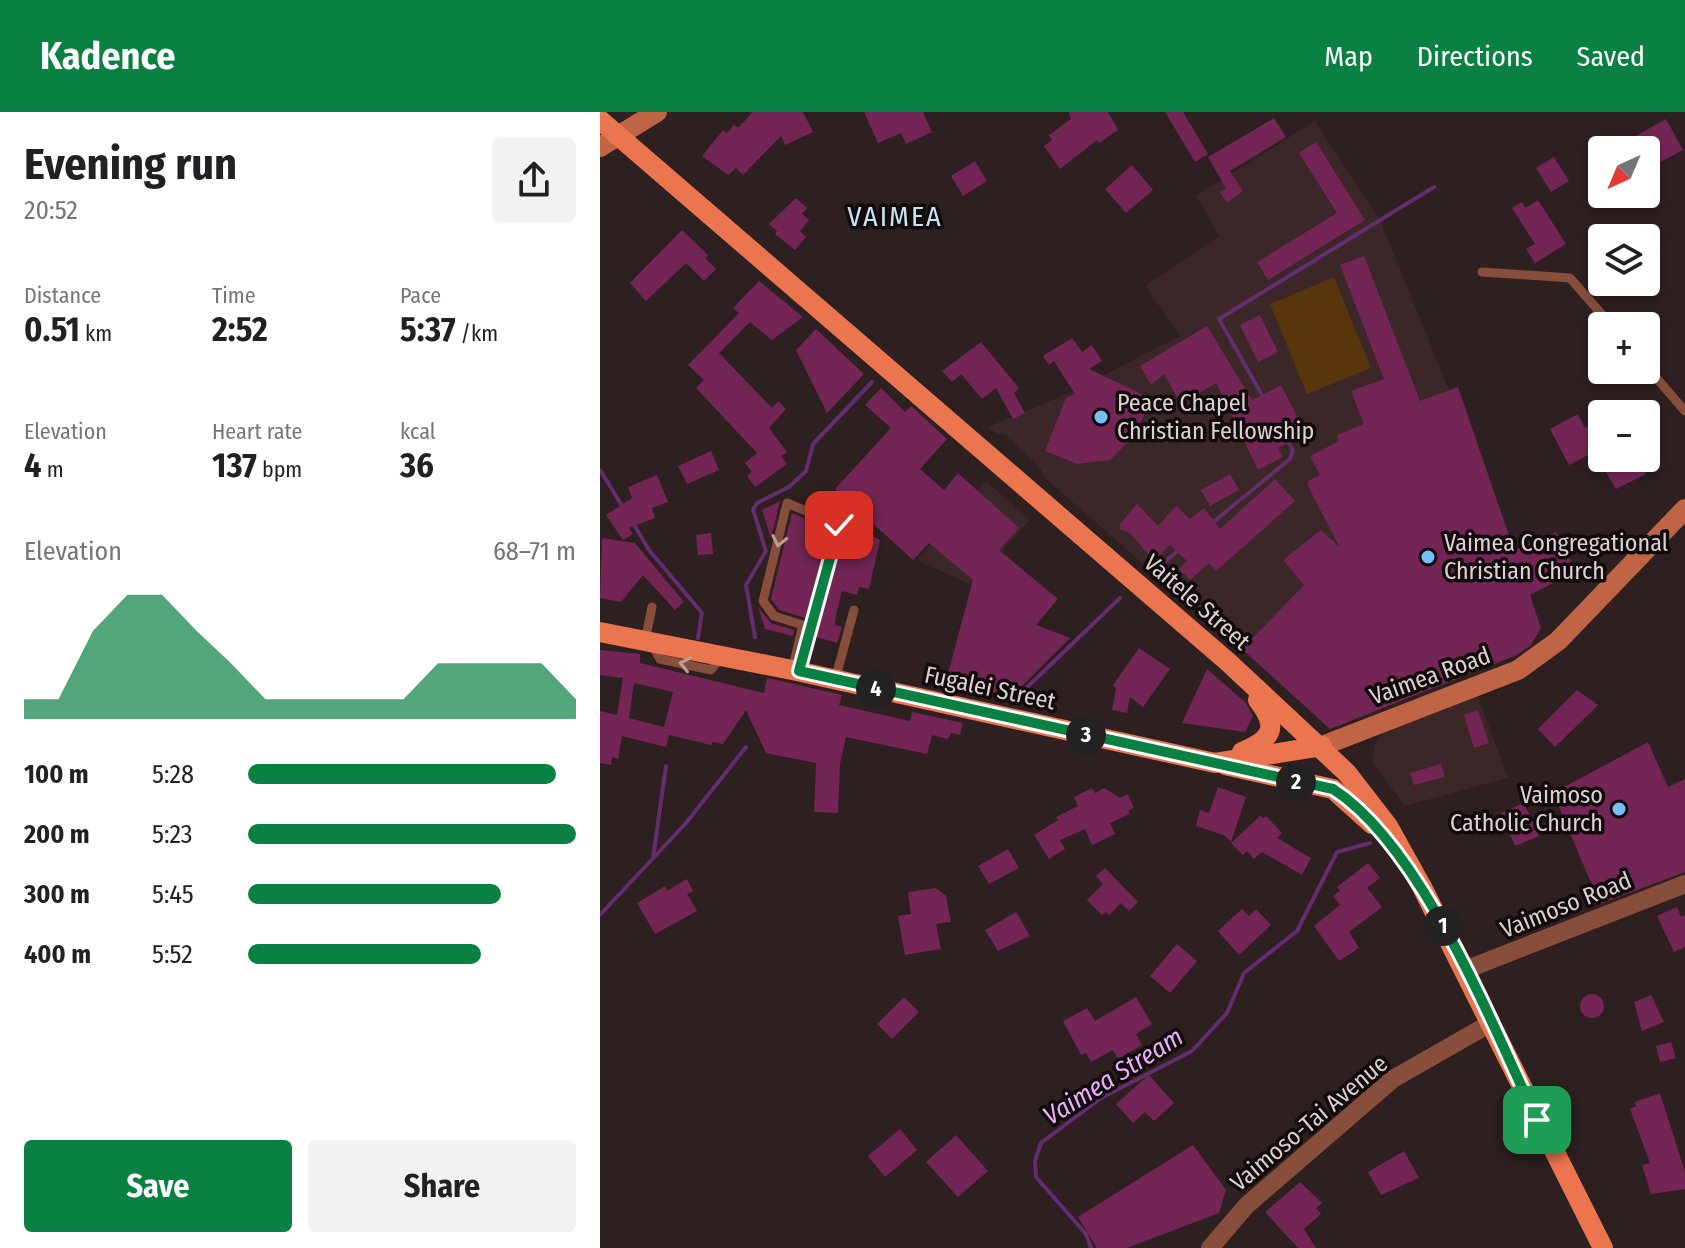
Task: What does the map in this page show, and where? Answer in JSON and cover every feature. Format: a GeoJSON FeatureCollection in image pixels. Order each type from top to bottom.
{"type":"FeatureCollection","features":[{"type":"Feature","properties":{"kind":"main road","name":"Vaitele Street"},"geometry":{"type":"LineString","coordinates":[[600,120],[1322,746],[1388,826],[1465,970],[1603,1248]]}},
{"type":"Feature","properties":{"kind":"main road","name":"Fugalei Street"},"geometry":{"type":"LineString","coordinates":[[600,632],[795,670],[1215,763],[1322,746]]}},
{"type":"Feature","properties":{"kind":"main road"},"geometry":{"type":"LineString","coordinates":[[1215,763],[1257,745],[1271,728],[1271,718],[1228,662]]}},
{"type":"Feature","properties":{"kind":"main road"},"geometry":{"type":"LineString","coordinates":[[1215,763],[1333,789],[1367,818],[1422,887]]}},
{"type":"Feature","properties":{"kind":"street"},"geometry":{"type":"LineString","coordinates":[[600,147],[657,112]]}},
{"type":"Feature","properties":{"kind":"street","name":"Vaimea Road"},"geometry":{"type":"LineString","coordinates":[[1322,746],[1518,670],[1558,641],[1685,509]]}},
{"type":"Feature","properties":{"kind":"street","name":"Vaimoso Road"},"geometry":{"type":"LineString","coordinates":[[1465,970],[1685,884]]}},
{"type":"Feature","properties":{"kind":"street","name":"Vaimoso-Tai Avenue"},"geometry":{"type":"LineString","coordinates":[[1210,1248],[1247,1205],[1393,1079],[1491,1023]]}},
{"type":"Feature","properties":{"kind":"lane"},"geometry":{"type":"LineString","coordinates":[[1482,272],[1570,278],[1600,312]]}},
{"type":"Feature","properties":{"kind":"lane"},"geometry":{"type":"LineString","coordinates":[[1660,382],[1685,411]]}},
{"type":"Feature","properties":{"kind":"lane"},"geometry":{"type":"LineString","coordinates":[[787,503],[839,525],[795,670],[803,625],[774,616],[763,601],[787,503]]}},
{"type":"Feature","properties":{"kind":"lane"},"geometry":{"type":"LineString","coordinates":[[648,642],[652,607]]}},
{"type":"Feature","properties":{"kind":"lane"},"geometry":{"type":"LineString","coordinates":[[835,680],[854,610]]}},
{"type":"Feature","properties":{"kind":"shaded area"},"geometry":{"type":"Polygon","coordinates":[[[1315,121],[1381,222],[1449,390],[1337,435],[1377,528],[1307,582],[1242,649],[1172,580],[1158,577],[1045,478],[1040,468],[1006,435],[988,427],[1069,393],[1180,336],[1145,286],[1219,236],[1196,196],[1315,121]]]}},
{"type":"Feature","properties":{"kind":"shaded area"},"geometry":{"type":"Polygon","coordinates":[[[1334,277],[1371,368],[1307,394],[1270,304],[1334,277]]]}},
{"type":"Feature","properties":{"kind":"shaded area"},"geometry":{"type":"Polygon","coordinates":[[[986,481],[1030,520],[971,585],[917,560],[986,481]]]}},
{"type":"Feature","properties":{"kind":"shaded area"},"geometry":{"type":"Polygon","coordinates":[[[1478,696],[1508,778],[1405,806],[1371,761],[1376,741],[1386,730],[1478,696]]]}},
{"type":"Feature","properties":{"kind":"building"},"geometry":{"type":"Polygon","coordinates":[[[753,112],[803,112],[813,132],[785,145],[781,136],[743,175],[736,168],[728,175],[702,156],[723,130],[727,133],[734,125],[738,128],[753,112]]]}},
{"type":"Feature","properties":{"kind":"building"},"geometry":{"type":"Polygon","coordinates":[[[864,112],[923,112],[932,132],[906,144],[901,133],[878,143],[864,112]]]}},
{"type":"Feature","properties":{"kind":"building"},"geometry":{"type":"Polygon","coordinates":[[[1069,112],[1108,112],[1118,130],[1099,143],[1097,140],[1060,169],[1044,146],[1052,140],[1049,135],[1071,119],[1069,112]]]}},
{"type":"Feature","properties":{"kind":"building"},"geometry":{"type":"Polygon","coordinates":[[[1165,112],[1183,112],[1208,154],[1195,162],[1165,112]]]}},
{"type":"Feature","properties":{"kind":"building"},"geometry":{"type":"Polygon","coordinates":[[[1274,118],[1286,137],[1230,171],[1243,191],[1227,203],[1220,192],[1226,188],[1208,157],[1274,118]]]}},
{"type":"Feature","properties":{"kind":"building"},"geometry":{"type":"Polygon","coordinates":[[[1666,119],[1683,150],[1660,162],[1660,136],[1636,136],[1666,119]]]}},
{"type":"Feature","properties":{"kind":"building"},"geometry":{"type":"Polygon","coordinates":[[[1316,142],[1365,220],[1268,280],[1257,262],[1337,213],[1299,153],[1316,142]]]}},
{"type":"Feature","properties":{"kind":"building"},"geometry":{"type":"Polygon","coordinates":[[[1554,157],[1569,181],[1551,192],[1536,168],[1554,157]]]}},
{"type":"Feature","properties":{"kind":"building"},"geometry":{"type":"Polygon","coordinates":[[[975,161],[987,181],[963,196],[951,176],[975,161]]]}},
{"type":"Feature","properties":{"kind":"building"},"geometry":{"type":"Polygon","coordinates":[[[1132,165],[1153,190],[1126,213],[1105,189],[1132,165]]]}},
{"type":"Feature","properties":{"kind":"building"},"geometry":{"type":"Polygon","coordinates":[[[796,198],[807,208],[802,214],[809,220],[800,231],[806,237],[795,250],[775,234],[777,231],[769,224],[796,198]]]}},
{"type":"Feature","properties":{"kind":"building"},"geometry":{"type":"Polygon","coordinates":[[[1538,200],[1566,244],[1535,263],[1526,249],[1535,244],[1512,208],[1522,202],[1525,208],[1538,200]]]}},
{"type":"Feature","properties":{"kind":"building"},"geometry":{"type":"Polygon","coordinates":[[[682,230],[708,255],[705,258],[716,269],[704,281],[686,263],[646,301],[630,283],[682,230]]]}},
{"type":"Feature","properties":{"kind":"building","name":"Vaimea Congregational Christian Church"},"geometry":{"type":"Polygon","coordinates":[[[1364,256],[1420,401],[1458,387],[1514,550],[1556,532],[1576,571],[1530,595],[1541,628],[1531,645],[1517,655],[1330,729],[1242,649],[1304,585],[1283,560],[1321,530],[1340,548],[1308,486],[1308,481],[1320,475],[1310,456],[1339,441],[1337,435],[1364,424],[1351,391],[1384,379],[1340,265],[1364,256]]]}},
{"type":"Feature","properties":{"kind":"building"},"geometry":{"type":"Polygon","coordinates":[[[759,281],[803,317],[772,340],[750,322],[719,353],[772,408],[778,401],[786,409],[769,428],[787,452],[781,456],[787,464],[755,487],[747,476],[752,472],[745,463],[757,453],[696,388],[704,380],[688,365],[739,313],[733,308],[759,281]]]}},
{"type":"Feature","properties":{"kind":"building"},"geometry":{"type":"Polygon","coordinates":[[[1260,315],[1278,352],[1258,362],[1240,325],[1260,315]]]}},
{"type":"Feature","properties":{"kind":"building"},"geometry":{"type":"Polygon","coordinates":[[[1207,326],[1252,400],[1281,385],[1306,433],[1278,448],[1283,457],[1258,470],[1216,383],[1181,404],[1164,374],[1151,385],[1140,366],[1207,326]]]}},
{"type":"Feature","properties":{"kind":"building"},"geometry":{"type":"Polygon","coordinates":[[[816,329],[864,374],[827,413],[796,350],[816,329]]]}},
{"type":"Feature","properties":{"kind":"building","name":"Peace Chapel Christian Fellowship"},"geometry":{"type":"Polygon","coordinates":[[[1072,338],[1082,352],[1092,345],[1102,361],[1089,369],[1152,399],[1134,436],[1110,460],[1077,464],[1045,451],[1066,398],[1075,394],[1054,361],[1049,365],[1043,356],[1072,338]]]}},
{"type":"Feature","properties":{"kind":"building"},"geometry":{"type":"Polygon","coordinates":[[[981,342],[1019,388],[1014,393],[1025,413],[1013,419],[996,388],[982,399],[961,374],[952,382],[942,371],[981,342]]]}},
{"type":"Feature","properties":{"kind":"building"},"geometry":{"type":"Polygon","coordinates":[[[881,388],[905,412],[911,406],[947,439],[920,469],[944,490],[958,473],[1019,528],[999,550],[1058,599],[1036,625],[1070,638],[1011,697],[946,681],[973,580],[929,543],[913,560],[835,489],[891,428],[865,405],[881,388]]]}},
{"type":"Feature","properties":{"kind":"building"},"geometry":{"type":"Polygon","coordinates":[[[1578,414],[1585,428],[1588,426],[1588,455],[1569,465],[1550,429],[1578,414]]]}},
{"type":"Feature","properties":{"kind":"building"},"geometry":{"type":"Polygon","coordinates":[[[711,451],[719,470],[687,484],[678,466],[711,451]]]}},
{"type":"Feature","properties":{"kind":"building"},"geometry":{"type":"Polygon","coordinates":[[[1606,472],[1645,472],[1646,474],[1616,489],[1606,472]]]}},
{"type":"Feature","properties":{"kind":"building"},"geometry":{"type":"Polygon","coordinates":[[[1230,474],[1239,490],[1210,506],[1201,490],[1230,474]]]}},
{"type":"Feature","properties":{"kind":"building"},"geometry":{"type":"Polygon","coordinates":[[[657,475],[668,502],[652,508],[655,518],[629,528],[633,534],[623,540],[606,515],[632,498],[628,487],[657,475]]]}},
{"type":"Feature","properties":{"kind":"building"},"geometry":{"type":"Polygon","coordinates":[[[1275,479],[1295,501],[1216,571],[1209,563],[1190,580],[1179,569],[1187,561],[1170,545],[1154,561],[1130,533],[1120,529],[1120,524],[1137,504],[1158,526],[1176,506],[1190,519],[1204,508],[1220,529],[1275,479]]]}},
{"type":"Feature","properties":{"kind":"building"},"geometry":{"type":"Polygon","coordinates":[[[780,501],[771,538],[762,510],[780,501]]]}},
{"type":"Feature","properties":{"kind":"building"},"geometry":{"type":"Polygon","coordinates":[[[792,513],[830,529],[806,618],[779,610],[771,599],[792,513]]]}},
{"type":"Feature","properties":{"kind":"building"},"geometry":{"type":"Polygon","coordinates":[[[846,523],[880,540],[869,589],[859,587],[857,595],[842,591],[836,614],[835,625],[842,627],[837,643],[816,637],[846,523]]]}},
{"type":"Feature","properties":{"kind":"building"},"geometry":{"type":"Polygon","coordinates":[[[711,533],[713,554],[698,555],[696,535],[711,533]]]}},
{"type":"Feature","properties":{"kind":"building"},"geometry":{"type":"Polygon","coordinates":[[[602,538],[635,543],[684,602],[675,610],[643,575],[621,602],[600,598],[602,538]]]}},
{"type":"Feature","properties":{"kind":"building"},"geometry":{"type":"Polygon","coordinates":[[[758,607],[771,623],[794,630],[793,636],[765,629],[758,607]]]}},
{"type":"Feature","properties":{"kind":"building"},"geometry":{"type":"Polygon","coordinates":[[[1139,648],[1170,669],[1143,707],[1130,697],[1127,713],[1112,710],[1116,688],[1113,685],[1139,648]]]}},
{"type":"Feature","properties":{"kind":"building"},"geometry":{"type":"Polygon","coordinates":[[[600,650],[640,654],[640,663],[764,693],[767,678],[842,695],[839,705],[910,721],[912,712],[963,723],[960,735],[951,733],[948,739],[932,735],[927,754],[846,737],[840,764],[838,813],[814,812],[816,763],[766,753],[746,710],[723,744],[713,742],[711,745],[669,735],[666,747],[622,736],[618,759],[612,757],[611,765],[600,763],[600,711],[617,715],[623,678],[600,675],[600,650]],[[634,683],[629,718],[664,727],[673,692],[634,683]]]}},
{"type":"Feature","properties":{"kind":"building"},"geometry":{"type":"Polygon","coordinates":[[[1207,669],[1245,702],[1253,716],[1245,732],[1182,723],[1207,669]]]}},
{"type":"Feature","properties":{"kind":"building"},"geometry":{"type":"Polygon","coordinates":[[[1577,690],[1598,705],[1555,747],[1538,729],[1577,690]]]}},
{"type":"Feature","properties":{"kind":"building"},"geometry":{"type":"Polygon","coordinates":[[[1478,710],[1489,743],[1474,748],[1464,715],[1478,710]]]}},
{"type":"Feature","properties":{"kind":"building","name":"Vaimoso Catholic Church"},"geometry":{"type":"Polygon","coordinates":[[[1648,742],[1668,787],[1685,779],[1685,872],[1600,904],[1553,793],[1648,742]]]}},
{"type":"Feature","properties":{"kind":"building"},"geometry":{"type":"Polygon","coordinates":[[[1441,764],[1445,777],[1414,785],[1410,773],[1441,764]]]}},
{"type":"Feature","properties":{"kind":"building"},"geometry":{"type":"Polygon","coordinates":[[[1218,787],[1246,797],[1231,842],[1224,835],[1196,826],[1200,810],[1209,813],[1218,787]]]}},
{"type":"Feature","properties":{"kind":"building"},"geometry":{"type":"Polygon","coordinates":[[[1092,788],[1095,793],[1104,788],[1120,798],[1128,794],[1134,808],[1128,811],[1130,814],[1110,823],[1115,834],[1092,845],[1085,829],[1060,840],[1065,849],[1049,859],[1034,835],[1058,820],[1056,817],[1078,806],[1074,797],[1092,788]]]}},
{"type":"Feature","properties":{"kind":"building"},"geometry":{"type":"Polygon","coordinates":[[[1524,803],[1539,836],[1515,846],[1501,813],[1524,803]]]}},
{"type":"Feature","properties":{"kind":"building"},"geometry":{"type":"Polygon","coordinates":[[[1260,816],[1266,816],[1282,833],[1277,838],[1311,858],[1302,875],[1262,852],[1254,859],[1247,851],[1243,855],[1231,843],[1260,816]]]}},
{"type":"Feature","properties":{"kind":"building"},"geometry":{"type":"Polygon","coordinates":[[[1008,849],[1019,868],[989,884],[978,866],[1008,849]]]}},
{"type":"Feature","properties":{"kind":"building"},"geometry":{"type":"Polygon","coordinates":[[[1368,863],[1380,878],[1367,888],[1382,907],[1349,932],[1359,948],[1339,961],[1314,926],[1340,905],[1333,896],[1340,891],[1337,887],[1368,863]]]}},
{"type":"Feature","properties":{"kind":"building"},"geometry":{"type":"Polygon","coordinates":[[[1105,868],[1138,902],[1129,911],[1121,903],[1109,915],[1106,912],[1102,915],[1087,900],[1103,884],[1096,876],[1105,868]]]}},
{"type":"Feature","properties":{"kind":"building"},"geometry":{"type":"Polygon","coordinates":[[[687,879],[693,891],[687,894],[697,911],[655,934],[637,903],[665,886],[667,891],[687,879]]]}},
{"type":"Feature","properties":{"kind":"building"},"geometry":{"type":"Polygon","coordinates":[[[936,888],[946,896],[951,922],[936,924],[941,949],[905,955],[898,916],[911,914],[908,892],[936,888]]]}},
{"type":"Feature","properties":{"kind":"building"},"geometry":{"type":"Polygon","coordinates":[[[1677,907],[1681,917],[1685,915],[1685,947],[1674,952],[1657,916],[1677,907]]]}},
{"type":"Feature","properties":{"kind":"building"},"geometry":{"type":"Polygon","coordinates":[[[1242,909],[1249,916],[1256,909],[1271,925],[1239,955],[1218,931],[1242,909]]]}},
{"type":"Feature","properties":{"kind":"building"},"geometry":{"type":"Polygon","coordinates":[[[1016,912],[1030,936],[998,951],[985,930],[1016,912]]]}},
{"type":"Feature","properties":{"kind":"building"},"geometry":{"type":"Polygon","coordinates":[[[1177,944],[1197,961],[1170,993],[1150,976],[1177,944]]]}},
{"type":"Feature","properties":{"kind":"building"},"geometry":{"type":"Polygon","coordinates":[[[1592,994],[1600,998],[1604,1006],[1600,1014],[1592,1018],[1584,1014],[1580,1006],[1584,998],[1592,994]]]}},
{"type":"Feature","properties":{"kind":"building"},"geometry":{"type":"Polygon","coordinates":[[[1651,995],[1664,1022],[1642,1031],[1634,1002],[1651,995]]]}},
{"type":"Feature","properties":{"kind":"building"},"geometry":{"type":"Polygon","coordinates":[[[904,997],[919,1012],[892,1039],[877,1024],[904,997]]]}},
{"type":"Feature","properties":{"kind":"building"},"geometry":{"type":"Polygon","coordinates":[[[1136,997],[1152,1024],[1136,1034],[1142,1045],[1118,1059],[1113,1050],[1091,1062],[1086,1053],[1081,1055],[1063,1021],[1087,1008],[1095,1021],[1136,997]]]}},
{"type":"Feature","properties":{"kind":"building"},"geometry":{"type":"Polygon","coordinates":[[[1671,1042],[1676,1058],[1660,1062],[1656,1046],[1671,1042]]]}},
{"type":"Feature","properties":{"kind":"building"},"geometry":{"type":"Polygon","coordinates":[[[1149,1075],[1174,1103],[1154,1121],[1145,1112],[1133,1123],[1116,1104],[1149,1075]]]}},
{"type":"Feature","properties":{"kind":"building"},"geometry":{"type":"Polygon","coordinates":[[[1660,1093],[1685,1172],[1685,1189],[1651,1194],[1642,1165],[1650,1163],[1630,1109],[1636,1106],[1635,1102],[1660,1093]]]}},
{"type":"Feature","properties":{"kind":"building"},"geometry":{"type":"Polygon","coordinates":[[[900,1129],[917,1150],[885,1177],[868,1156],[900,1129]]]}},
{"type":"Feature","properties":{"kind":"building"},"geometry":{"type":"Polygon","coordinates":[[[956,1135],[988,1171],[958,1197],[926,1162],[956,1135]]]}},
{"type":"Feature","properties":{"kind":"building"},"geometry":{"type":"Polygon","coordinates":[[[1193,1145],[1226,1190],[1219,1213],[1127,1248],[1097,1248],[1078,1217],[1193,1145]]]}},
{"type":"Feature","properties":{"kind":"building"},"geometry":{"type":"Polygon","coordinates":[[[1404,1151],[1419,1178],[1381,1195],[1368,1172],[1404,1151]]]}},
{"type":"Feature","properties":{"kind":"building"},"geometry":{"type":"Polygon","coordinates":[[[1300,1182],[1322,1203],[1316,1208],[1321,1214],[1304,1229],[1316,1248],[1298,1248],[1265,1212],[1300,1182]]]}},
{"type":"Feature","properties":{"kind":"waterway"},"geometry":{"type":"LineString","coordinates":[[1263,397],[1219,319],[1434,187]]}},
{"type":"Feature","properties":{"kind":"waterway"},"geometry":{"type":"LineString","coordinates":[[755,637],[746,585],[766,551],[753,510],[757,503],[789,487],[806,471],[813,444],[872,382]]}},
{"type":"Feature","properties":{"kind":"waterway"},"geometry":{"type":"LineString","coordinates":[[1212,523],[1290,459],[1293,450],[1286,439]]}},
{"type":"Feature","properties":{"kind":"waterway"},"geometry":{"type":"LineString","coordinates":[[600,470],[624,509]]}},
{"type":"Feature","properties":{"kind":"waterway"},"geometry":{"type":"LineString","coordinates":[[633,523],[649,550],[702,613],[698,638]]}},
{"type":"Feature","properties":{"kind":"waterway"},"geometry":{"type":"LineString","coordinates":[[1154,571],[1180,549]]}},
{"type":"Feature","properties":{"kind":"waterway"},"geometry":{"type":"LineString","coordinates":[[1018,696],[1120,598]]}},
{"type":"Feature","properties":{"kind":"waterway"},"geometry":{"type":"LineString","coordinates":[[600,915],[686,823],[746,747]]}},
{"type":"Feature","properties":{"kind":"waterway"},"geometry":{"type":"LineString","coordinates":[[653,858],[666,766]]}},
{"type":"Feature","properties":{"kind":"waterway","name":"Vaimea Stream"},"geometry":{"type":"LineString","coordinates":[[1091,1248],[1086,1234],[1036,1177],[1035,1161],[1041,1143],[1101,1098],[1192,1051],[1227,1013],[1244,973],[1297,931],[1337,852],[1370,843]]}},
{"type":"Feature","properties":{"kind":"place","name":"Peace Chapel Christian Fellowship"},"geometry":{"type":"Point","coordinates":[1101,417]}},
{"type":"Feature","properties":{"kind":"place","name":"Vaimea Congregational Christian Church"},"geometry":{"type":"Point","coordinates":[1428,557]}},
{"type":"Feature","properties":{"kind":"place","name":"Vaimoso Catholic Church"},"geometry":{"type":"Point","coordinates":[1619,809]}},
{"type":"Feature","properties":{"kind":"district","name":"VAIMEA"},"geometry":{"type":"Point","coordinates":[895,216]}},
{"type":"Feature","properties":{"kind":"route"},"geometry":{"type":"LineString","coordinates":[[839,525],[799,671],[1333,789],[1367,818],[1422,887],[1537,1120]]}}]}
